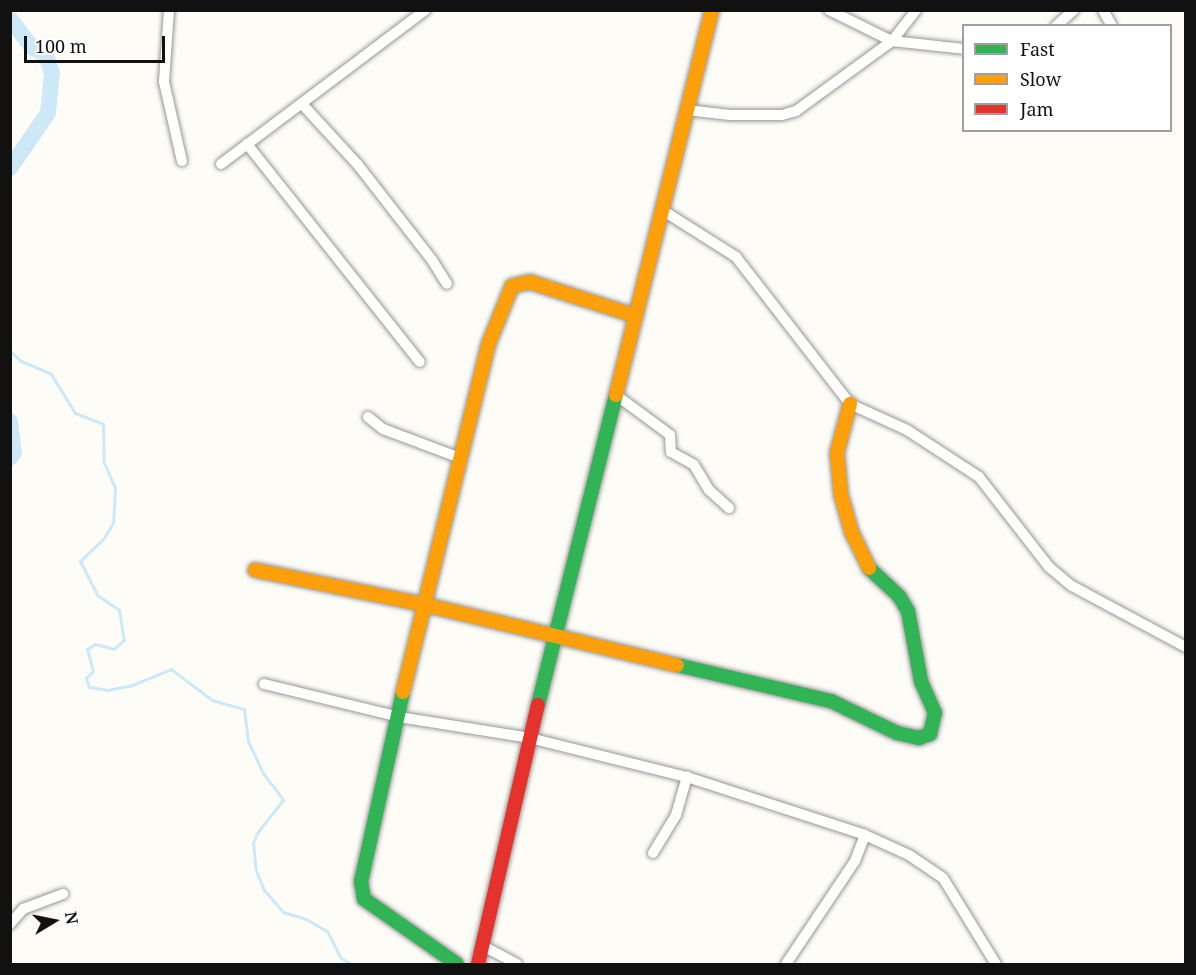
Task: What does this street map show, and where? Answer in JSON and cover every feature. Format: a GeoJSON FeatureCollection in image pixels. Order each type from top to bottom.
{"type":"FeatureCollection","features":[{"type":"Feature","properties":{"kind":"street"},"geometry":{"type":"LineString","coordinates":[[169,10],[164,82],[182,161]]}},
{"type":"Feature","properties":{"kind":"street"},"geometry":{"type":"LineString","coordinates":[[221,164],[425,10]]}},
{"type":"Feature","properties":{"kind":"street"},"geometry":{"type":"LineString","coordinates":[[478,964],[530,738],[711,10]]}},
{"type":"Feature","properties":{"kind":"street"},"geometry":{"type":"LineString","coordinates":[[829,10],[892,41],[962,49]]}},
{"type":"Feature","properties":{"kind":"street"},"geometry":{"type":"LineString","coordinates":[[687,110],[730,115],[796,111],[892,41],[916,10]]}},
{"type":"Feature","properties":{"kind":"street"},"geometry":{"type":"LineString","coordinates":[[1058,24],[1074,10]]}},
{"type":"Feature","properties":{"kind":"street"},"geometry":{"type":"LineString","coordinates":[[1103,10],[1111,24]]}},
{"type":"Feature","properties":{"kind":"street"},"geometry":{"type":"LineString","coordinates":[[302,104],[358,165],[447,285]]}},
{"type":"Feature","properties":{"kind":"street"},"geometry":{"type":"LineString","coordinates":[[247,144],[420,362]]}},
{"type":"Feature","properties":{"kind":"street"},"geometry":{"type":"LineString","coordinates":[[662,210],[736,258],[850,404],[907,430],[979,477],[1049,567],[1072,586],[1185,647]]}},
{"type":"Feature","properties":{"kind":"street"},"geometry":{"type":"LineString","coordinates":[[457,964],[416,939],[364,899],[361,891],[379,792],[399,717],[422,604],[489,343],[512,286],[530,282],[636,316]]}},
{"type":"Feature","properties":{"kind":"street"},"geometry":{"type":"LineString","coordinates":[[616,395],[669,435],[670,452],[694,465],[709,490],[729,508]]}},
{"type":"Feature","properties":{"kind":"street"},"geometry":{"type":"LineString","coordinates":[[255,570],[422,604],[831,701],[897,733],[919,738],[930,735],[935,713],[921,681],[908,611],[899,596],[872,573],[852,533],[841,495],[837,453],[850,404]]}},
{"type":"Feature","properties":{"kind":"street"},"geometry":{"type":"LineString","coordinates":[[369,417],[383,429],[460,458]]}},
{"type":"Feature","properties":{"kind":"street"},"geometry":{"type":"LineString","coordinates":[[264,684],[399,717],[530,738],[687,777],[865,834],[909,855],[943,878],[996,964]]}},
{"type":"Feature","properties":{"kind":"street"},"geometry":{"type":"LineString","coordinates":[[653,853],[676,815],[687,777]]}},
{"type":"Feature","properties":{"kind":"street"},"geometry":{"type":"LineString","coordinates":[[786,964],[849,870],[865,834]]}},
{"type":"Feature","properties":{"kind":"street"},"geometry":{"type":"LineString","coordinates":[[10,924],[23,909],[63,894]]}},
{"type":"Feature","properties":{"kind":"street"},"geometry":{"type":"LineString","coordinates":[[483,946],[517,964]]}},
{"type":"Feature","properties":{"kind":"waterway"},"geometry":{"type":"LineString","coordinates":[[10,19],[33,48],[46,55],[52,73],[48,113],[10,168]]}},
{"type":"Feature","properties":{"kind":"waterway"},"geometry":{"type":"LineString","coordinates":[[10,351],[21,361],[51,374],[75,413],[103,424],[104,463],[115,488],[113,523],[104,538],[80,561],[97,595],[119,610],[124,640],[114,649],[95,644],[87,649],[93,671],[86,678],[89,687],[107,690],[132,685],[171,669],[212,700],[244,709],[248,741],[263,773],[283,800],[257,833],[253,843],[256,871],[264,890],[283,912],[306,919],[327,931],[341,958],[351,964]]}},
{"type":"Feature","properties":{"kind":"waterway"},"geometry":{"type":"LineString","coordinates":[[10,421],[14,452],[10,458]]}},
{"type":"Feature","properties":{"kind":"traffic: fast"},"geometry":{"type":"LineString","coordinates":[[538,705],[616,395]]}},
{"type":"Feature","properties":{"kind":"traffic: fast"},"geometry":{"type":"LineString","coordinates":[[677,665],[831,701],[897,733],[919,738],[930,734],[935,713],[921,681],[908,611],[899,596],[869,568]]}},
{"type":"Feature","properties":{"kind":"traffic: fast"},"geometry":{"type":"LineString","coordinates":[[403,692],[361,881],[364,899],[457,964]]}},
{"type":"Feature","properties":{"kind":"traffic: slow"},"geometry":{"type":"LineString","coordinates":[[616,395],[712,10]]}},
{"type":"Feature","properties":{"kind":"traffic: slow"},"geometry":{"type":"LineString","coordinates":[[403,692],[489,343],[512,286],[530,282],[636,316]]}},
{"type":"Feature","properties":{"kind":"traffic: slow"},"geometry":{"type":"LineString","coordinates":[[850,404],[837,453],[841,495],[852,533],[869,568]]}},
{"type":"Feature","properties":{"kind":"traffic: slow"},"geometry":{"type":"LineString","coordinates":[[255,570],[422,604],[677,665]]}},
{"type":"Feature","properties":{"kind":"traffic: jam"},"geometry":{"type":"LineString","coordinates":[[478,964],[538,705]]}}]}
